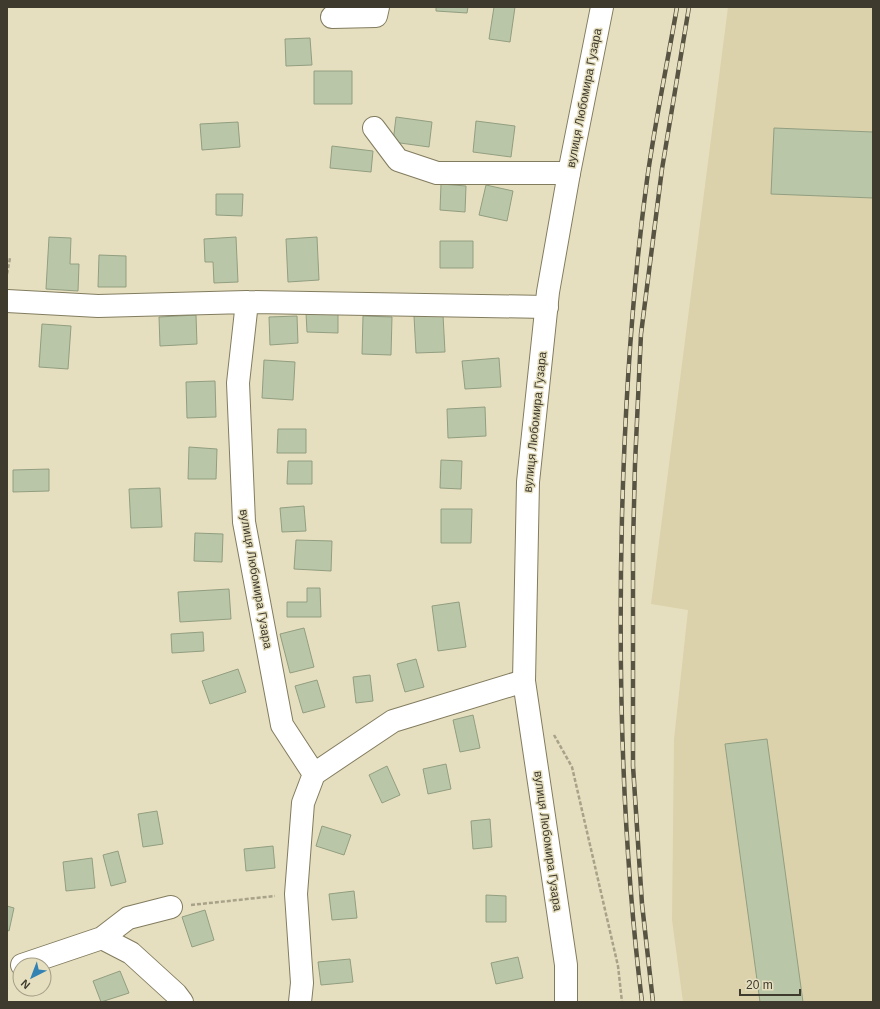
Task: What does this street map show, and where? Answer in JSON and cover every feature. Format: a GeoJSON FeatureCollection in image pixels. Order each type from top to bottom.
{"type":"FeatureCollection","features":[{"type":"Feature","properties":{"kind":"street"},"geometry":{"type":"LineString","coordinates":[[332,17],[376,16],[378,7]]}},
{"type":"Feature","properties":{"kind":"street","name":"вулиця Любомира Гузара"},"geometry":{"type":"LineString","coordinates":[[566,1002],[566,965],[524,681],[528,482],[546,307],[569,173],[602,7]]}},
{"type":"Feature","properties":{"kind":"street"},"geometry":{"type":"LineString","coordinates":[[374,128],[398,160],[437,173],[569,173]]}},
{"type":"Feature","properties":{"kind":"street"},"geometry":{"type":"LineString","coordinates":[[7,301],[98,306],[247,302],[546,307]]}},
{"type":"Feature","properties":{"kind":"street","name":"вулиця Любомира Гузара"},"geometry":{"type":"LineString","coordinates":[[247,302],[238,383],[244,522],[282,725],[314,774]]}},
{"type":"Feature","properties":{"kind":"street"},"geometry":{"type":"LineString","coordinates":[[300,1002],[302,983],[296,894],[303,803],[314,774],[394,721],[524,681]]}},
{"type":"Feature","properties":{"kind":"street"},"geometry":{"type":"LineString","coordinates":[[45,957],[102,938],[128,918],[171,907]]}},
{"type":"Feature","properties":{"kind":"street"},"geometry":{"type":"LineString","coordinates":[[102,938],[131,953],[176,994],[182,1002]]}},
{"type":"Feature","properties":{"kind":"path"},"geometry":{"type":"LineString","coordinates":[[7,274],[10,258]]}},
{"type":"Feature","properties":{"kind":"path"},"geometry":{"type":"LineString","coordinates":[[554,734],[572,767],[618,966],[622,1002]]}},
{"type":"Feature","properties":{"kind":"path"},"geometry":{"type":"LineString","coordinates":[[171,907],[296,894]]}},
{"type":"Feature","properties":{"kind":"shaded area"},"geometry":{"type":"Polygon","coordinates":[[[728,7],[873,7],[873,1002],[683,1002],[672,920],[674,739],[688,610],[651,604],[728,7]]]}},
{"type":"Feature","properties":{"kind":"building"},"geometry":{"type":"Polygon","coordinates":[[[436,7],[468,7],[467,13],[436,11],[436,7]]]}},
{"type":"Feature","properties":{"kind":"building"},"geometry":{"type":"Polygon","coordinates":[[[494,7],[515,7],[510,42],[489,39],[494,7]]]}},
{"type":"Feature","properties":{"kind":"building"},"geometry":{"type":"Polygon","coordinates":[[[310,38],[312,65],[286,66],[285,39],[310,38]]]}},
{"type":"Feature","properties":{"kind":"building"},"geometry":{"type":"Polygon","coordinates":[[[314,71],[352,71],[352,104],[314,104],[314,71]]]}},
{"type":"Feature","properties":{"kind":"building"},"geometry":{"type":"Polygon","coordinates":[[[396,117],[432,122],[429,147],[393,142],[396,117]]]}},
{"type":"Feature","properties":{"kind":"building"},"geometry":{"type":"Polygon","coordinates":[[[476,121],[515,126],[511,157],[473,152],[476,121]]]}},
{"type":"Feature","properties":{"kind":"building"},"geometry":{"type":"Polygon","coordinates":[[[238,122],[240,147],[202,150],[200,124],[238,122]]]}},
{"type":"Feature","properties":{"kind":"building"},"geometry":{"type":"Polygon","coordinates":[[[774,128],[873,132],[873,198],[771,194],[774,128]]]}},
{"type":"Feature","properties":{"kind":"building"},"geometry":{"type":"Polygon","coordinates":[[[332,146],[373,151],[371,172],[330,168],[332,146]]]}},
{"type":"Feature","properties":{"kind":"building"},"geometry":{"type":"Polygon","coordinates":[[[441,184],[466,186],[465,212],[440,210],[441,184]]]}},
{"type":"Feature","properties":{"kind":"building"},"geometry":{"type":"Polygon","coordinates":[[[486,185],[513,191],[507,221],[479,215],[486,185]]]}},
{"type":"Feature","properties":{"kind":"building"},"geometry":{"type":"Polygon","coordinates":[[[216,194],[243,194],[242,216],[216,215],[216,194]]]}},
{"type":"Feature","properties":{"kind":"building"},"geometry":{"type":"Polygon","coordinates":[[[49,237],[71,238],[70,264],[79,264],[78,291],[46,289],[49,237]]]}},
{"type":"Feature","properties":{"kind":"building"},"geometry":{"type":"Polygon","coordinates":[[[236,237],[238,282],[214,283],[213,262],[205,262],[204,239],[236,237]]]}},
{"type":"Feature","properties":{"kind":"building"},"geometry":{"type":"Polygon","coordinates":[[[317,237],[319,280],[288,282],[286,239],[317,237]]]}},
{"type":"Feature","properties":{"kind":"building"},"geometry":{"type":"Polygon","coordinates":[[[440,241],[473,241],[473,268],[440,268],[440,241]]]}},
{"type":"Feature","properties":{"kind":"building"},"geometry":{"type":"Polygon","coordinates":[[[99,255],[126,256],[126,287],[98,287],[99,255]]]}},
{"type":"Feature","properties":{"kind":"building"},"geometry":{"type":"Polygon","coordinates":[[[306,313],[338,313],[338,333],[307,332],[306,313]]]}},
{"type":"Feature","properties":{"kind":"building"},"geometry":{"type":"Polygon","coordinates":[[[196,315],[197,344],[160,346],[159,317],[196,315]]]}},
{"type":"Feature","properties":{"kind":"building"},"geometry":{"type":"Polygon","coordinates":[[[443,315],[445,352],[416,353],[414,316],[443,315]]]}},
{"type":"Feature","properties":{"kind":"building"},"geometry":{"type":"Polygon","coordinates":[[[297,316],[298,343],[270,345],[269,317],[297,316]]]}},
{"type":"Feature","properties":{"kind":"building"},"geometry":{"type":"Polygon","coordinates":[[[363,316],[392,317],[391,355],[362,354],[363,316]]]}},
{"type":"Feature","properties":{"kind":"building"},"geometry":{"type":"Polygon","coordinates":[[[42,324],[71,326],[68,369],[39,367],[42,324]]]}},
{"type":"Feature","properties":{"kind":"building"},"geometry":{"type":"Polygon","coordinates":[[[499,358],[501,387],[465,389],[462,361],[499,358]]]}},
{"type":"Feature","properties":{"kind":"building"},"geometry":{"type":"Polygon","coordinates":[[[264,360],[295,362],[293,400],[262,398],[264,360]]]}},
{"type":"Feature","properties":{"kind":"building"},"geometry":{"type":"Polygon","coordinates":[[[215,381],[216,417],[187,418],[186,382],[215,381]]]}},
{"type":"Feature","properties":{"kind":"building"},"geometry":{"type":"Polygon","coordinates":[[[485,407],[486,436],[448,438],[447,409],[485,407]]]}},
{"type":"Feature","properties":{"kind":"building"},"geometry":{"type":"Polygon","coordinates":[[[278,429],[306,429],[306,453],[277,453],[278,429]]]}},
{"type":"Feature","properties":{"kind":"building"},"geometry":{"type":"Polygon","coordinates":[[[189,447],[217,449],[216,479],[188,479],[189,447]]]}},
{"type":"Feature","properties":{"kind":"building"},"geometry":{"type":"Polygon","coordinates":[[[441,460],[462,461],[461,489],[440,488],[441,460]]]}},
{"type":"Feature","properties":{"kind":"building"},"geometry":{"type":"Polygon","coordinates":[[[288,461],[312,461],[312,484],[287,484],[288,461]]]}},
{"type":"Feature","properties":{"kind":"building"},"geometry":{"type":"Polygon","coordinates":[[[49,469],[49,491],[13,492],[13,470],[49,469]]]}},
{"type":"Feature","properties":{"kind":"building"},"geometry":{"type":"Polygon","coordinates":[[[160,488],[162,527],[131,528],[129,489],[160,488]]]}},
{"type":"Feature","properties":{"kind":"building"},"geometry":{"type":"Polygon","coordinates":[[[304,506],[306,531],[282,532],[280,508],[304,506]]]}},
{"type":"Feature","properties":{"kind":"building"},"geometry":{"type":"Polygon","coordinates":[[[441,509],[472,509],[471,543],[441,543],[441,509]]]}},
{"type":"Feature","properties":{"kind":"building"},"geometry":{"type":"Polygon","coordinates":[[[195,533],[223,534],[222,562],[194,561],[195,533]]]}},
{"type":"Feature","properties":{"kind":"building"},"geometry":{"type":"Polygon","coordinates":[[[296,540],[332,541],[331,571],[294,569],[296,540]]]}},
{"type":"Feature","properties":{"kind":"building"},"geometry":{"type":"Polygon","coordinates":[[[307,588],[320,588],[321,617],[287,617],[287,602],[307,602],[307,588]]]}},
{"type":"Feature","properties":{"kind":"building"},"geometry":{"type":"Polygon","coordinates":[[[229,589],[231,619],[180,622],[178,592],[229,589]]]}},
{"type":"Feature","properties":{"kind":"building"},"geometry":{"type":"Polygon","coordinates":[[[459,602],[466,647],[438,651],[432,606],[459,602]]]}},
{"type":"Feature","properties":{"kind":"building"},"geometry":{"type":"Polygon","coordinates":[[[304,628],[314,667],[290,673],[280,634],[304,628]]]}},
{"type":"Feature","properties":{"kind":"building"},"geometry":{"type":"Polygon","coordinates":[[[203,632],[204,651],[172,653],[171,634],[203,632]]]}},
{"type":"Feature","properties":{"kind":"building"},"geometry":{"type":"Polygon","coordinates":[[[416,659],[424,687],[405,692],[397,664],[416,659]]]}},
{"type":"Feature","properties":{"kind":"building"},"geometry":{"type":"Polygon","coordinates":[[[238,669],[246,692],[210,704],[202,681],[238,669]]]}},
{"type":"Feature","properties":{"kind":"building"},"geometry":{"type":"Polygon","coordinates":[[[370,675],[373,701],[356,703],[353,677],[370,675]]]}},
{"type":"Feature","properties":{"kind":"building"},"geometry":{"type":"Polygon","coordinates":[[[317,680],[325,707],[303,713],[295,686],[317,680]]]}},
{"type":"Feature","properties":{"kind":"building"},"geometry":{"type":"Polygon","coordinates":[[[473,715],[480,748],[460,752],[453,720],[473,715]]]}},
{"type":"Feature","properties":{"kind":"building"},"geometry":{"type":"Polygon","coordinates":[[[767,739],[803,1002],[760,1002],[725,744],[767,739]]]}},
{"type":"Feature","properties":{"kind":"building"},"geometry":{"type":"Polygon","coordinates":[[[446,764],[451,789],[428,794],[423,769],[446,764]]]}},
{"type":"Feature","properties":{"kind":"building"},"geometry":{"type":"Polygon","coordinates":[[[387,766],[400,795],[382,803],[369,775],[387,766]]]}},
{"type":"Feature","properties":{"kind":"building"},"geometry":{"type":"Polygon","coordinates":[[[157,811],[163,844],[143,847],[138,814],[157,811]]]}},
{"type":"Feature","properties":{"kind":"building"},"geometry":{"type":"Polygon","coordinates":[[[490,819],[492,847],[473,849],[471,821],[490,819]]]}},
{"type":"Feature","properties":{"kind":"building"},"geometry":{"type":"Polygon","coordinates":[[[322,826],[351,835],[344,855],[316,846],[322,826]]]}},
{"type":"Feature","properties":{"kind":"building"},"geometry":{"type":"Polygon","coordinates":[[[273,846],[275,868],[246,871],[244,849],[273,846]]]}},
{"type":"Feature","properties":{"kind":"building"},"geometry":{"type":"Polygon","coordinates":[[[118,851],[126,882],[111,886],[103,855],[118,851]]]}},
{"type":"Feature","properties":{"kind":"building"},"geometry":{"type":"Polygon","coordinates":[[[92,858],[95,888],[66,891],[63,862],[92,858]]]}},
{"type":"Feature","properties":{"kind":"building"},"geometry":{"type":"Polygon","coordinates":[[[354,891],[357,918],[332,920],[329,894],[354,891]]]}},
{"type":"Feature","properties":{"kind":"building"},"geometry":{"type":"Polygon","coordinates":[[[486,895],[506,896],[506,922],[486,922],[486,895]]]}},
{"type":"Feature","properties":{"kind":"building"},"geometry":{"type":"Polygon","coordinates":[[[7,906],[14,908],[9,931],[7,930],[7,906]]]}},
{"type":"Feature","properties":{"kind":"building"},"geometry":{"type":"Polygon","coordinates":[[[205,910],[214,940],[192,947],[182,917],[205,910]]]}},
{"type":"Feature","properties":{"kind":"building"},"geometry":{"type":"Polygon","coordinates":[[[518,957],[523,978],[496,984],[491,963],[518,957]]]}},
{"type":"Feature","properties":{"kind":"building"},"geometry":{"type":"Polygon","coordinates":[[[350,959],[353,982],[321,985],[318,962],[350,959]]]}},
{"type":"Feature","properties":{"kind":"building"},"geometry":{"type":"Polygon","coordinates":[[[120,971],[129,993],[101,1002],[93,981],[120,971]]]}},
{"type":"Feature","properties":{"kind":"railway"},"geometry":{"type":"LineString","coordinates":[[642,1002],[630,880],[623,759],[621,698],[623,474],[627,390],[637,264],[647,180],[677,7]]}},
{"type":"Feature","properties":{"kind":"railway"},"geometry":{"type":"LineString","coordinates":[[653,1002],[642,904],[633,766],[633,546],[635,464],[641,334],[662,169],[689,7]]}}]}
